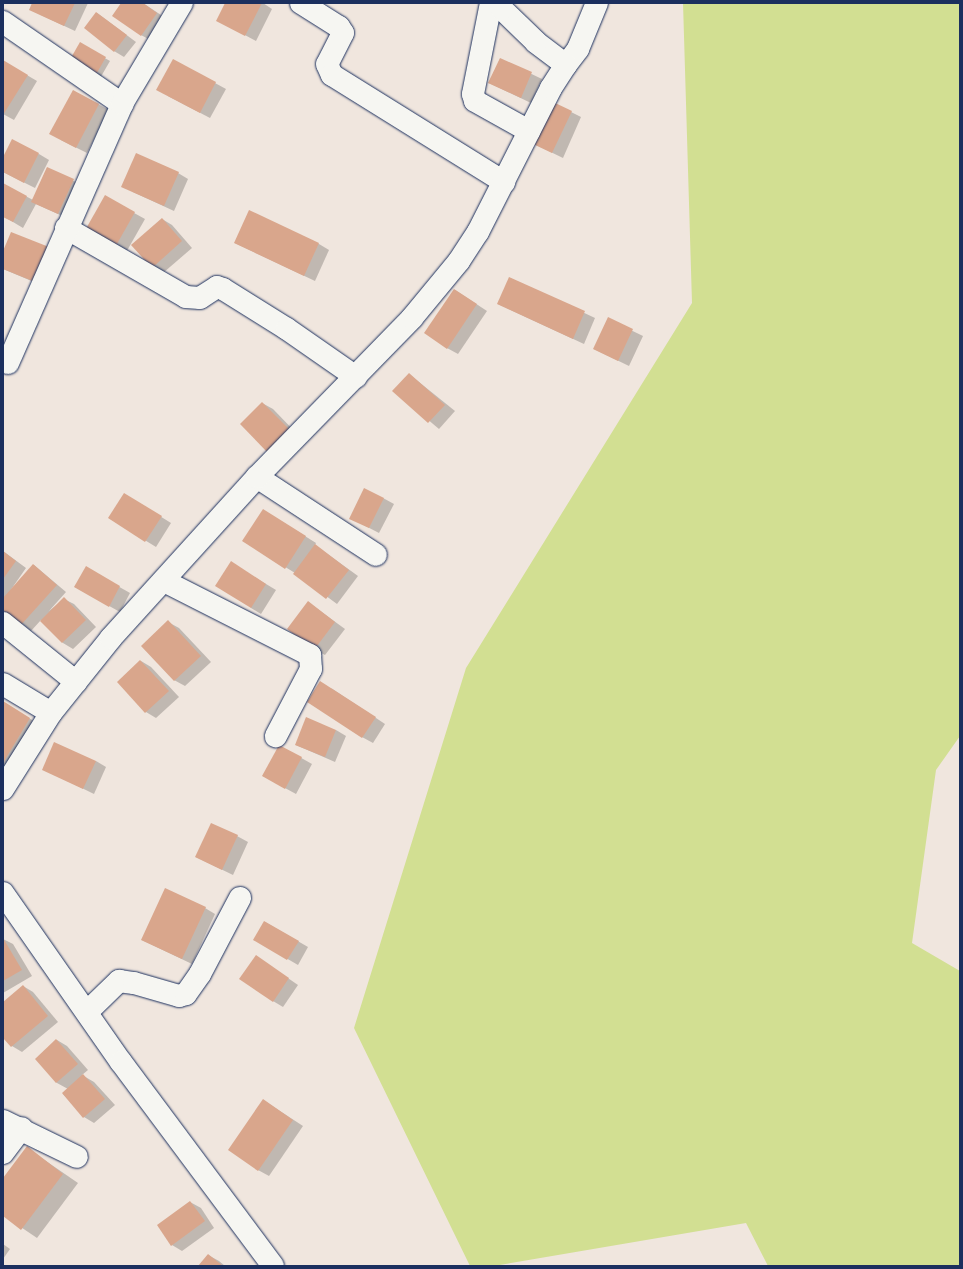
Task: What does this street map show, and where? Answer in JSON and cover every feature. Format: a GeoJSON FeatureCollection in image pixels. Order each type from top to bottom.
{"type":"FeatureCollection","features":[{"type":"Feature","properties":{"kind":"street"},"geometry":{"type":"LineString","coordinates":[[8,363],[66,228],[122,104],[182,3]]}},
{"type":"Feature","properties":{"kind":"street"},"geometry":{"type":"LineString","coordinates":[[301,3],[338,27],[343,33],[327,64],[332,75],[504,182]]}},
{"type":"Feature","properties":{"kind":"street"},"geometry":{"type":"LineString","coordinates":[[491,3],[473,94],[475,101],[529,131]]}},
{"type":"Feature","properties":{"kind":"street"},"geometry":{"type":"LineString","coordinates":[[499,3],[502,9],[536,42],[566,65]]}},
{"type":"Feature","properties":{"kind":"street"},"geometry":{"type":"LineString","coordinates":[[3,789],[51,713],[111,638],[257,477],[412,318],[459,261],[504,182],[529,131],[566,65],[578,49],[597,3]]}},
{"type":"Feature","properties":{"kind":"street"},"geometry":{"type":"LineString","coordinates":[[3,22],[122,104]]}},
{"type":"Feature","properties":{"kind":"street"},"geometry":{"type":"LineString","coordinates":[[66,228],[186,297],[200,298],[217,287],[223,289],[287,329],[356,377]]}},
{"type":"Feature","properties":{"kind":"street"},"geometry":{"type":"LineString","coordinates":[[257,477],[376,555]]}},
{"type":"Feature","properties":{"kind":"street"},"geometry":{"type":"LineString","coordinates":[[164,581],[310,655],[311,669],[276,736]]}},
{"type":"Feature","properties":{"kind":"street"},"geometry":{"type":"LineString","coordinates":[[3,623],[76,682]]}},
{"type":"Feature","properties":{"kind":"street"},"geometry":{"type":"LineString","coordinates":[[3,684],[51,713]]}},
{"type":"Feature","properties":{"kind":"street"},"geometry":{"type":"LineString","coordinates":[[3,893],[86,1012],[273,1266]]}},
{"type":"Feature","properties":{"kind":"street"},"geometry":{"type":"LineString","coordinates":[[86,1012],[119,981],[134,983],[179,996],[186,994],[204,968],[240,898]]}},
{"type":"Feature","properties":{"kind":"street"},"geometry":{"type":"LineString","coordinates":[[3,1153],[12,1125],[77,1157]]}},
{"type":"Feature","properties":{"kind":"green space"},"geometry":{"type":"Polygon","coordinates":[[[683,3],[960,3],[960,736],[936,770],[912,943],[960,971],[960,1266],[768,1266],[746,1223],[494,1266],[470,1266],[354,1028],[466,668],[692,303],[683,3]]]}},
{"type":"Feature","properties":{"kind":"building"},"geometry":{"type":"Polygon","coordinates":[[[32,3],[75,3],[64,26],[29,10],[32,3]]]}},
{"type":"Feature","properties":{"kind":"building"},"geometry":{"type":"Polygon","coordinates":[[[121,3],[143,3],[157,13],[141,36],[112,16],[121,3]]]}},
{"type":"Feature","properties":{"kind":"building"},"geometry":{"type":"Polygon","coordinates":[[[225,3],[262,3],[245,36],[216,21],[225,3]]]}},
{"type":"Feature","properties":{"kind":"building"},"geometry":{"type":"Polygon","coordinates":[[[96,12],[127,35],[114,52],[84,28],[96,12]]]}},
{"type":"Feature","properties":{"kind":"building"},"geometry":{"type":"Polygon","coordinates":[[[80,42],[106,57],[94,78],[68,63],[80,42]]]}},
{"type":"Feature","properties":{"kind":"building"},"geometry":{"type":"Polygon","coordinates":[[[500,58],[532,72],[521,98],[488,83],[500,58]]]}},
{"type":"Feature","properties":{"kind":"building"},"geometry":{"type":"Polygon","coordinates":[[[173,59],[216,82],[200,113],[156,90],[173,59]]]}},
{"type":"Feature","properties":{"kind":"building"},"geometry":{"type":"Polygon","coordinates":[[[3,60],[28,75],[3,115],[3,60]]]}},
{"type":"Feature","properties":{"kind":"building"},"geometry":{"type":"Polygon","coordinates":[[[73,90],[99,104],[76,148],[49,134],[73,90]]]}},
{"type":"Feature","properties":{"kind":"building"},"geometry":{"type":"Polygon","coordinates":[[[551,101],[572,111],[552,153],[531,143],[551,101]]]}},
{"type":"Feature","properties":{"kind":"building"},"geometry":{"type":"Polygon","coordinates":[[[12,139],[39,153],[24,183],[3,172],[3,157],[12,139]]]}},
{"type":"Feature","properties":{"kind":"building"},"geometry":{"type":"Polygon","coordinates":[[[136,153],[179,172],[164,206],[121,187],[136,153]]]}},
{"type":"Feature","properties":{"kind":"building"},"geometry":{"type":"Polygon","coordinates":[[[47,167],[74,179],[58,214],[31,202],[47,167]]]}},
{"type":"Feature","properties":{"kind":"building"},"geometry":{"type":"Polygon","coordinates":[[[3,183],[27,196],[13,222],[3,217],[3,183]]]}},
{"type":"Feature","properties":{"kind":"building"},"geometry":{"type":"Polygon","coordinates":[[[105,195],[135,212],[113,251],[83,234],[105,195]]]}},
{"type":"Feature","properties":{"kind":"building"},"geometry":{"type":"Polygon","coordinates":[[[249,210],[319,243],[304,276],[234,243],[249,210]]]}},
{"type":"Feature","properties":{"kind":"building"},"geometry":{"type":"Polygon","coordinates":[[[162,218],[182,241],[152,268],[131,245],[162,218]]]}},
{"type":"Feature","properties":{"kind":"building"},"geometry":{"type":"Polygon","coordinates":[[[11,232],[49,247],[35,282],[3,269],[3,251],[11,232]]]}},
{"type":"Feature","properties":{"kind":"building"},"geometry":{"type":"Polygon","coordinates":[[[509,277],[585,311],[573,339],[497,304],[509,277]]]}},
{"type":"Feature","properties":{"kind":"building"},"geometry":{"type":"Polygon","coordinates":[[[454,289],[477,304],[447,349],[424,333],[454,289]]]}},
{"type":"Feature","properties":{"kind":"building"},"geometry":{"type":"Polygon","coordinates":[[[608,317],[633,329],[618,361],[593,349],[608,317]]]}},
{"type":"Feature","properties":{"kind":"building"},"geometry":{"type":"Polygon","coordinates":[[[409,373],[445,405],[428,423],[392,391],[409,373]]]}},
{"type":"Feature","properties":{"kind":"building"},"geometry":{"type":"Polygon","coordinates":[[[262,402],[291,431],[268,453],[240,424],[262,402]]]}},
{"type":"Feature","properties":{"kind":"building"},"geometry":{"type":"Polygon","coordinates":[[[364,488],[384,498],[369,528],[349,519],[364,488]]]}},
{"type":"Feature","properties":{"kind":"building"},"geometry":{"type":"Polygon","coordinates":[[[124,493],[162,516],[145,542],[108,518],[124,493]]]}},
{"type":"Feature","properties":{"kind":"building"},"geometry":{"type":"Polygon","coordinates":[[[263,509],[306,536],[285,569],[242,541],[263,509]]]}},
{"type":"Feature","properties":{"kind":"building"},"geometry":{"type":"Polygon","coordinates":[[[315,544],[349,570],[326,599],[293,574],[315,544]]]}},
{"type":"Feature","properties":{"kind":"building"},"geometry":{"type":"Polygon","coordinates":[[[3,551],[16,561],[3,579],[3,551]]]}},
{"type":"Feature","properties":{"kind":"building"},"geometry":{"type":"Polygon","coordinates":[[[231,561],[266,584],[251,608],[215,586],[231,561]]]}},
{"type":"Feature","properties":{"kind":"building"},"geometry":{"type":"Polygon","coordinates":[[[33,564],[57,585],[20,626],[3,610],[3,598],[33,564]]]}},
{"type":"Feature","properties":{"kind":"building"},"geometry":{"type":"Polygon","coordinates":[[[86,566],[120,586],[109,607],[74,587],[86,566]]]}},
{"type":"Feature","properties":{"kind":"building"},"geometry":{"type":"Polygon","coordinates":[[[64,597],[86,620],[62,643],[40,621],[64,597]]]}},
{"type":"Feature","properties":{"kind":"building"},"geometry":{"type":"Polygon","coordinates":[[[308,601],[335,622],[314,650],[287,629],[308,601]]]}},
{"type":"Feature","properties":{"kind":"building"},"geometry":{"type":"Polygon","coordinates":[[[168,620],[201,656],[174,681],[141,646],[168,620]]]}},
{"type":"Feature","properties":{"kind":"building"},"geometry":{"type":"Polygon","coordinates":[[[140,660],[169,691],[145,713],[117,682],[140,660]]]}},
{"type":"Feature","properties":{"kind":"building"},"geometry":{"type":"Polygon","coordinates":[[[320,681],[376,717],[362,738],[307,702],[320,681]]]}},
{"type":"Feature","properties":{"kind":"building"},"geometry":{"type":"Polygon","coordinates":[[[3,701],[30,718],[3,763],[3,701]]]}},
{"type":"Feature","properties":{"kind":"building"},"geometry":{"type":"Polygon","coordinates":[[[306,717],[336,730],[325,757],[295,745],[306,717]]]}},
{"type":"Feature","properties":{"kind":"building"},"geometry":{"type":"Polygon","coordinates":[[[54,742],[96,761],[83,789],[42,770],[54,742]]]}},
{"type":"Feature","properties":{"kind":"building"},"geometry":{"type":"Polygon","coordinates":[[[279,745],[302,757],[285,789],[262,776],[279,745]]]}},
{"type":"Feature","properties":{"kind":"building"},"geometry":{"type":"Polygon","coordinates":[[[211,823],[238,835],[222,870],[195,857],[211,823]]]}},
{"type":"Feature","properties":{"kind":"building"},"geometry":{"type":"Polygon","coordinates":[[[165,888],[206,907],[182,959],[141,940],[165,888]]]}},
{"type":"Feature","properties":{"kind":"building"},"geometry":{"type":"Polygon","coordinates":[[[264,921],[299,941],[287,960],[253,940],[264,921]]]}},
{"type":"Feature","properties":{"kind":"building"},"geometry":{"type":"Polygon","coordinates":[[[3,938],[22,970],[3,981],[3,938]]]}},
{"type":"Feature","properties":{"kind":"building"},"geometry":{"type":"Polygon","coordinates":[[[256,955],[289,978],[273,1002],[239,979],[256,955]]]}},
{"type":"Feature","properties":{"kind":"building"},"geometry":{"type":"Polygon","coordinates":[[[23,985],[48,1016],[11,1047],[3,1038],[3,1002],[23,985]]]}},
{"type":"Feature","properties":{"kind":"building"},"geometry":{"type":"Polygon","coordinates":[[[56,1039],[78,1064],[56,1083],[35,1059],[56,1039]]]}},
{"type":"Feature","properties":{"kind":"building"},"geometry":{"type":"Polygon","coordinates":[[[83,1074],[105,1099],[83,1118],[62,1093],[83,1074]]]}},
{"type":"Feature","properties":{"kind":"building"},"geometry":{"type":"Polygon","coordinates":[[[263,1099],[293,1120],[258,1171],[228,1150],[263,1099]]]}},
{"type":"Feature","properties":{"kind":"building"},"geometry":{"type":"Polygon","coordinates":[[[27,1146],[63,1174],[21,1230],[3,1216],[3,1178],[27,1146]]]}},
{"type":"Feature","properties":{"kind":"building"},"geometry":{"type":"Polygon","coordinates":[[[190,1201],[205,1221],[171,1246],[157,1225],[190,1201]]]}},
{"type":"Feature","properties":{"kind":"building"},"geometry":{"type":"Polygon","coordinates":[[[208,1254],[223,1266],[198,1266],[208,1254]]]}}]}
